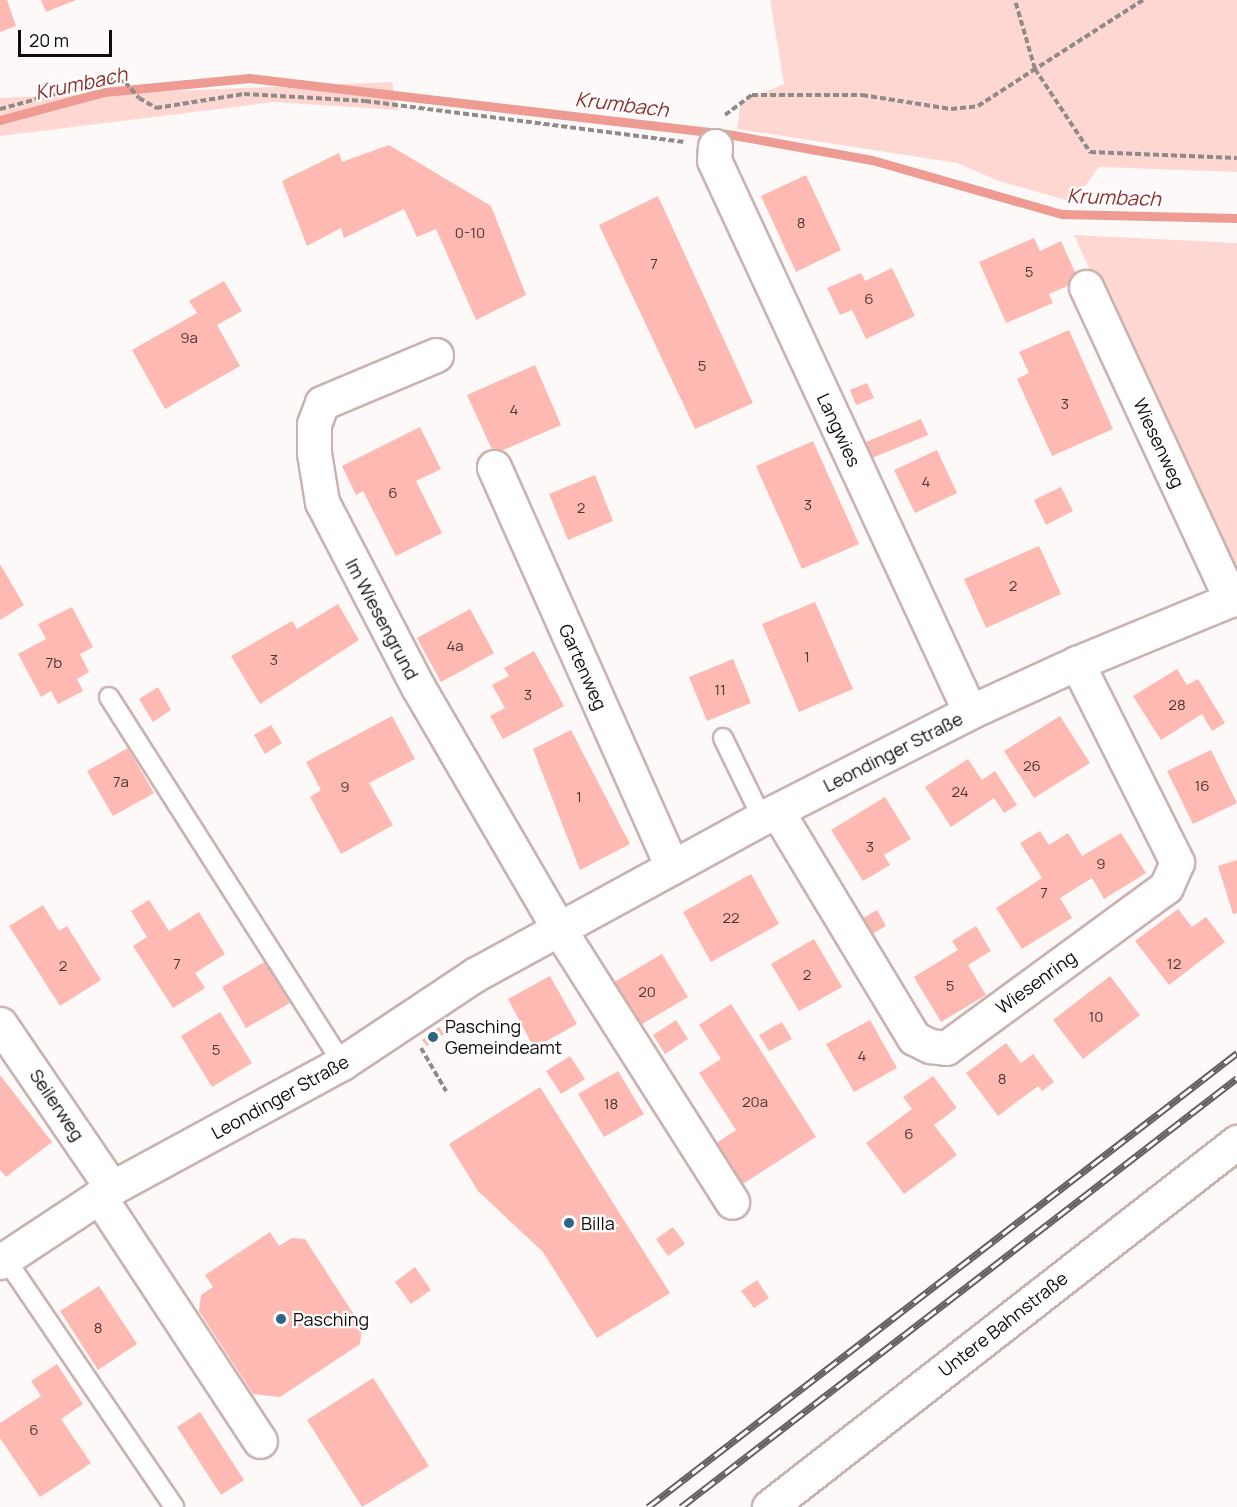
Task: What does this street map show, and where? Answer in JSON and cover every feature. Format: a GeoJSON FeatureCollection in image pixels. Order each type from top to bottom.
{"type":"FeatureCollection","features":[{"type":"Feature","properties":{"kind":"street","name":"Langwies"},"geometry":{"type":"LineString","coordinates":[[717,134],[714,160],[970,712]]}},
{"type":"Feature","properties":{"kind":"street","name":"Wiesenweg"},"geometry":{"type":"LineString","coordinates":[[1086,287],[1234,598]]}},
{"type":"Feature","properties":{"kind":"street","name":"Im Wiesengrund"},"geometry":{"type":"LineString","coordinates":[[436,355],[322,403],[314,424],[315,481],[337,534],[418,687],[559,929]]}},
{"type":"Feature","properties":{"kind":"street","name":"Gartenweg"},"geometry":{"type":"LineString","coordinates":[[494,467],[672,867]]}},
{"type":"Feature","properties":{"kind":"street","name":"Leondinger Straße"},"geometry":{"type":"LineString","coordinates":[[2,1260],[105,1192],[342,1063],[476,974],[672,867],[970,712],[1077,663],[1234,598]]}},
{"type":"Feature","properties":{"kind":"street","name":"Wiesenring"},"geometry":{"type":"LineString","coordinates":[[770,815],[914,1038],[930,1046],[946,1048],[1166,887],[1177,862],[1077,663]]}},
{"type":"Feature","properties":{"kind":"street"},"geometry":{"type":"LineString","coordinates":[[559,929],[732,1202]]}},
{"type":"Feature","properties":{"kind":"street","name":"Seilerweg"},"geometry":{"type":"LineString","coordinates":[[0,1024],[260,1440]]}},
{"type":"Feature","properties":{"kind":"street","name":"Untere Bahnstraße"},"geometry":{"type":"LineString","coordinates":[[769,1507],[1237,1142]]}},
{"type":"Feature","properties":{"kind":"lane"},"geometry":{"type":"LineString","coordinates":[[109,697],[342,1063]]}},
{"type":"Feature","properties":{"kind":"lane"},"geometry":{"type":"LineString","coordinates":[[723,738],[770,815]]}},
{"type":"Feature","properties":{"kind":"lane"},"geometry":{"type":"LineString","coordinates":[[2,1260],[174,1507]]}},
{"type":"Feature","properties":{"kind":"path"},"geometry":{"type":"LineString","coordinates":[[1015,0],[1035,69],[1090,152],[1237,158]]}},
{"type":"Feature","properties":{"kind":"path"},"geometry":{"type":"LineString","coordinates":[[0,109],[110,79],[124,82],[139,98],[156,108],[244,93],[365,101],[717,134],[752,94],[862,95],[951,109],[978,106],[1143,0]]}},
{"type":"Feature","properties":{"kind":"path"},"geometry":{"type":"LineString","coordinates":[[406,1022],[446,1091]]}},
{"type":"Feature","properties":{"kind":"shaded area"},"geometry":{"type":"Polygon","coordinates":[[[770,0],[1237,0],[1237,172],[1099,167],[1073,202],[999,181],[957,163],[737,129],[741,102],[784,84],[770,0]]]}},
{"type":"Feature","properties":{"kind":"shaded area"},"geometry":{"type":"Polygon","coordinates":[[[392,82],[398,110],[274,102],[0,136],[0,98],[392,82]]]}},
{"type":"Feature","properties":{"kind":"shaded area"},"geometry":{"type":"Polygon","coordinates":[[[1074,235],[1237,243],[1237,575],[1231,577],[1074,235]]]}},
{"type":"Feature","properties":{"kind":"building"},"geometry":{"type":"Polygon","coordinates":[[[0,0],[7,0],[16,26],[0,32],[0,0]]]}},
{"type":"Feature","properties":{"kind":"building"},"geometry":{"type":"Polygon","coordinates":[[[41,0],[76,0],[46,12],[41,0]]]}},
{"type":"Feature","properties":{"kind":"building"},"geometry":{"type":"Polygon","coordinates":[[[389,145],[491,206],[526,295],[476,320],[436,229],[417,237],[404,209],[344,238],[341,228],[307,246],[282,181],[339,153],[342,162],[389,145]]]}},
{"type":"Feature","properties":{"kind":"building"},"geometry":{"type":"Polygon","coordinates":[[[806,175],[841,250],[796,272],[761,196],[806,175]]]}},
{"type":"Feature","properties":{"kind":"building"},"geometry":{"type":"Polygon","coordinates":[[[658,196],[753,403],[695,429],[599,225],[658,196]]]}},
{"type":"Feature","properties":{"kind":"building"},"geometry":{"type":"Polygon","coordinates":[[[1034,238],[1040,251],[1061,241],[1079,281],[1049,294],[1053,303],[1006,323],[979,262],[1034,238]]]}},
{"type":"Feature","properties":{"kind":"building"},"geometry":{"type":"Polygon","coordinates":[[[892,268],[915,316],[866,339],[852,310],[840,315],[827,288],[861,273],[865,281],[892,268]]]}},
{"type":"Feature","properties":{"kind":"building"},"geometry":{"type":"Polygon","coordinates":[[[224,281],[242,311],[217,325],[240,366],[165,409],[132,350],[197,313],[189,301],[224,281]]]}},
{"type":"Feature","properties":{"kind":"building"},"geometry":{"type":"Polygon","coordinates":[[[1069,330],[1113,429],[1052,456],[1017,379],[1029,373],[1019,352],[1069,330]]]}},
{"type":"Feature","properties":{"kind":"building"},"geometry":{"type":"Polygon","coordinates":[[[535,365],[561,425],[494,454],[467,395],[535,365]]]}},
{"type":"Feature","properties":{"kind":"building"},"geometry":{"type":"Polygon","coordinates":[[[867,383],[874,398],[856,405],[850,390],[867,383]]]}},
{"type":"Feature","properties":{"kind":"building"},"geometry":{"type":"Polygon","coordinates":[[[921,419],[928,435],[872,458],[866,442],[921,419]]]}},
{"type":"Feature","properties":{"kind":"building"},"geometry":{"type":"Polygon","coordinates":[[[420,427],[441,469],[416,481],[442,533],[396,556],[363,491],[356,495],[342,466],[420,427]]]}},
{"type":"Feature","properties":{"kind":"building"},"geometry":{"type":"Polygon","coordinates":[[[813,441],[859,544],[802,569],[756,466],[813,441]]]}},
{"type":"Feature","properties":{"kind":"building"},"geometry":{"type":"Polygon","coordinates":[[[937,450],[957,493],[915,513],[894,470],[937,450]]]}},
{"type":"Feature","properties":{"kind":"building"},"geometry":{"type":"Polygon","coordinates":[[[595,475],[613,521],[568,540],[549,494],[595,475]]]}},
{"type":"Feature","properties":{"kind":"building"},"geometry":{"type":"Polygon","coordinates":[[[1061,487],[1073,511],[1046,525],[1034,500],[1061,487]]]}},
{"type":"Feature","properties":{"kind":"building"},"geometry":{"type":"Polygon","coordinates":[[[1039,546],[1061,594],[986,628],[964,579],[1039,546]]]}},
{"type":"Feature","properties":{"kind":"building"},"geometry":{"type":"Polygon","coordinates":[[[0,564],[24,605],[0,620],[0,564]]]}},
{"type":"Feature","properties":{"kind":"building"},"geometry":{"type":"Polygon","coordinates":[[[815,602],[853,689],[799,712],[762,624],[815,602]]]}},
{"type":"Feature","properties":{"kind":"building"},"geometry":{"type":"Polygon","coordinates":[[[338,604],[359,640],[260,704],[231,656],[292,621],[297,629],[338,604]]]}},
{"type":"Feature","properties":{"kind":"building"},"geometry":{"type":"Polygon","coordinates":[[[72,607],[93,647],[80,654],[89,672],[77,679],[83,691],[58,704],[51,691],[41,697],[18,654],[46,639],[38,624],[72,607]]]}},
{"type":"Feature","properties":{"kind":"building"},"geometry":{"type":"Polygon","coordinates":[[[470,609],[494,653],[441,682],[417,638],[470,609]]]}},
{"type":"Feature","properties":{"kind":"building"},"geometry":{"type":"Polygon","coordinates":[[[534,651],[564,706],[503,739],[490,716],[505,708],[492,685],[509,676],[504,668],[534,651]]]}},
{"type":"Feature","properties":{"kind":"building"},"geometry":{"type":"Polygon","coordinates":[[[733,659],[751,703],[707,721],[689,677],[733,659]]]}},
{"type":"Feature","properties":{"kind":"building"},"geometry":{"type":"Polygon","coordinates":[[[1177,669],[1187,685],[1198,679],[1225,723],[1212,731],[1202,714],[1161,740],[1133,696],[1177,669]]]}},
{"type":"Feature","properties":{"kind":"building"},"geometry":{"type":"Polygon","coordinates":[[[158,687],[171,710],[153,722],[139,699],[158,687]]]}},
{"type":"Feature","properties":{"kind":"building"},"geometry":{"type":"Polygon","coordinates":[[[392,716],[415,759],[369,783],[393,825],[341,854],[310,797],[321,790],[306,762],[392,716]]]}},
{"type":"Feature","properties":{"kind":"building"},"geometry":{"type":"Polygon","coordinates":[[[1060,716],[1090,763],[1034,798],[1004,751],[1060,716]]]}},
{"type":"Feature","properties":{"kind":"building"},"geometry":{"type":"Polygon","coordinates":[[[271,725],[282,743],[265,754],[254,735],[271,725]]]}},
{"type":"Feature","properties":{"kind":"building"},"geometry":{"type":"Polygon","coordinates":[[[571,730],[630,844],[580,870],[533,749],[571,730]]]}},
{"type":"Feature","properties":{"kind":"building"},"geometry":{"type":"Polygon","coordinates":[[[128,748],[154,793],[113,816],[87,771],[128,748]]]}},
{"type":"Feature","properties":{"kind":"building"},"geometry":{"type":"Polygon","coordinates":[[[1211,750],[1237,803],[1193,824],[1167,771],[1211,750]]]}},
{"type":"Feature","properties":{"kind":"building"},"geometry":{"type":"Polygon","coordinates":[[[968,759],[982,780],[995,771],[1017,805],[1004,813],[994,798],[951,827],[925,787],[968,759]]]}},
{"type":"Feature","properties":{"kind":"building"},"geometry":{"type":"Polygon","coordinates":[[[885,797],[911,839],[884,855],[890,865],[863,881],[831,830],[885,797]]]}},
{"type":"Feature","properties":{"kind":"building"},"geometry":{"type":"Polygon","coordinates":[[[1040,831],[1049,845],[1068,833],[1082,856],[1121,833],[1146,873],[1104,899],[1092,878],[1060,898],[1072,918],[1022,949],[996,908],[1042,878],[1020,843],[1040,831]]]}},
{"type":"Feature","properties":{"kind":"building"},"geometry":{"type":"Polygon","coordinates":[[[1237,860],[1237,913],[1233,914],[1218,866],[1237,860]]]}},
{"type":"Feature","properties":{"kind":"building"},"geometry":{"type":"Polygon","coordinates":[[[751,874],[779,924],[711,962],[683,912],[751,874]]]}},
{"type":"Feature","properties":{"kind":"building"},"geometry":{"type":"Polygon","coordinates":[[[149,900],[169,931],[199,912],[225,954],[195,973],[205,988],[173,1008],[133,946],[147,937],[131,911],[149,900]]]}},
{"type":"Feature","properties":{"kind":"building"},"geometry":{"type":"Polygon","coordinates":[[[43,905],[59,931],[67,926],[101,980],[60,1006],[9,926],[43,905]]]}},
{"type":"Feature","properties":{"kind":"building"},"geometry":{"type":"Polygon","coordinates":[[[1178,909],[1192,927],[1206,917],[1225,942],[1169,985],[1135,941],[1178,909]]]}},
{"type":"Feature","properties":{"kind":"building"},"geometry":{"type":"Polygon","coordinates":[[[877,910],[886,926],[867,937],[858,921],[877,910]]]}},
{"type":"Feature","properties":{"kind":"building"},"geometry":{"type":"Polygon","coordinates":[[[976,926],[991,951],[968,965],[986,995],[941,1022],[914,977],[958,950],[952,941],[976,926]]]}},
{"type":"Feature","properties":{"kind":"building"},"geometry":{"type":"Polygon","coordinates":[[[814,939],[842,987],[799,1011],[771,964],[814,939]]]}},
{"type":"Feature","properties":{"kind":"building"},"geometry":{"type":"Polygon","coordinates":[[[662,954],[688,997],[632,1030],[606,987],[662,954]]]}},
{"type":"Feature","properties":{"kind":"building"},"geometry":{"type":"Polygon","coordinates":[[[266,961],[290,1003],[246,1028],[222,987],[266,961]]]}},
{"type":"Feature","properties":{"kind":"building"},"geometry":{"type":"Polygon","coordinates":[[[550,976],[577,1024],[534,1048],[508,999],[550,976]]]}},
{"type":"Feature","properties":{"kind":"building"},"geometry":{"type":"Polygon","coordinates":[[[1110,976],[1140,1015],[1083,1059],[1053,1020],[1110,976]]]}},
{"type":"Feature","properties":{"kind":"building"},"geometry":{"type":"Polygon","coordinates":[[[731,1004],[816,1137],[741,1185],[715,1144],[736,1130],[699,1073],[721,1059],[699,1025],[731,1004]]]}},
{"type":"Feature","properties":{"kind":"building"},"geometry":{"type":"Polygon","coordinates":[[[220,1012],[252,1063],[212,1087],[181,1036],[220,1012]]]}},
{"type":"Feature","properties":{"kind":"building"},"geometry":{"type":"Polygon","coordinates":[[[676,1020],[688,1039],[665,1054],[653,1035],[676,1020]]]}},
{"type":"Feature","properties":{"kind":"building"},"geometry":{"type":"Polygon","coordinates":[[[870,1020],[897,1068],[854,1092],[826,1044],[870,1020]]]}},
{"type":"Feature","properties":{"kind":"building"},"geometry":{"type":"Polygon","coordinates":[[[782,1022],[792,1039],[769,1051],[759,1035],[782,1022]]]}},
{"type":"Feature","properties":{"kind":"building","name":"Pasching Gemeindeamt"},"geometry":{"type":"Polygon","coordinates":[[[439,1027],[444,1034],[427,1046],[422,1040],[439,1027]]]}},
{"type":"Feature","properties":{"kind":"building"},"geometry":{"type":"Polygon","coordinates":[[[1006,1043],[1021,1063],[1033,1054],[1054,1082],[1042,1091],[1038,1086],[998,1116],[966,1073],[1006,1043]]]}},
{"type":"Feature","properties":{"kind":"building"},"geometry":{"type":"Polygon","coordinates":[[[570,1056],[585,1079],[561,1094],[546,1071],[570,1056]]]}},
{"type":"Feature","properties":{"kind":"building"},"geometry":{"type":"Polygon","coordinates":[[[618,1071],[644,1114],[604,1137],[578,1094],[618,1071]]]}},
{"type":"Feature","properties":{"kind":"building"},"geometry":{"type":"Polygon","coordinates":[[[0,1075],[52,1142],[6,1177],[0,1170],[0,1075]]]}},
{"type":"Feature","properties":{"kind":"building"},"geometry":{"type":"Polygon","coordinates":[[[933,1076],[957,1108],[934,1125],[957,1155],[904,1194],[866,1143],[912,1109],[903,1097],[933,1076]]]}},
{"type":"Feature","properties":{"kind":"building","name":"Billa"},"geometry":{"type":"Polygon","coordinates":[[[540,1087],[670,1293],[597,1338],[543,1252],[478,1191],[449,1144],[540,1087]]]}},
{"type":"Feature","properties":{"kind":"building"},"geometry":{"type":"Polygon","coordinates":[[[673,1227],[685,1244],[668,1256],[656,1239],[673,1227]]]}},
{"type":"Feature","properties":{"kind":"building","name":"Pasching"},"geometry":{"type":"Polygon","coordinates":[[[270,1232],[279,1246],[292,1238],[305,1239],[362,1327],[360,1344],[280,1397],[253,1394],[199,1311],[201,1295],[213,1287],[205,1275],[270,1232]]]}},
{"type":"Feature","properties":{"kind":"building"},"geometry":{"type":"Polygon","coordinates":[[[415,1267],[431,1290],[411,1304],[395,1282],[415,1267]]]}},
{"type":"Feature","properties":{"kind":"building"},"geometry":{"type":"Polygon","coordinates":[[[757,1280],[769,1298],[754,1308],[741,1291],[757,1280]]]}},
{"type":"Feature","properties":{"kind":"building"},"geometry":{"type":"Polygon","coordinates":[[[99,1286],[137,1344],[98,1370],[60,1311],[99,1286]]]}},
{"type":"Feature","properties":{"kind":"building"},"geometry":{"type":"Polygon","coordinates":[[[57,1364],[83,1404],[61,1419],[91,1463],[40,1497],[0,1438],[0,1423],[41,1396],[31,1381],[57,1364]]]}},
{"type":"Feature","properties":{"kind":"building"},"geometry":{"type":"Polygon","coordinates":[[[373,1378],[429,1466],[362,1507],[307,1420],[373,1378]]]}},
{"type":"Feature","properties":{"kind":"building"},"geometry":{"type":"Polygon","coordinates":[[[200,1412],[244,1480],[221,1495],[177,1427],[200,1412]]]}},
{"type":"Feature","properties":{"kind":"waterway","name":"Krumbach"},"geometry":{"type":"LineString","coordinates":[[0,120],[104,92],[249,78],[733,135],[872,160],[1062,214],[1237,218]]}},
{"type":"Feature","properties":{"kind":"railway"},"geometry":{"type":"LineString","coordinates":[[648,1507],[1237,1053]]}},
{"type":"Feature","properties":{"kind":"railway"},"geometry":{"type":"LineString","coordinates":[[681,1507],[1237,1078]]}},
{"type":"Feature","properties":{"kind":"place","name":"Pasching Gemeindeamt"},"geometry":{"type":"Point","coordinates":[433,1037]}},
{"type":"Feature","properties":{"kind":"place","name":"Billa"},"geometry":{"type":"Point","coordinates":[569,1223]}},
{"type":"Feature","properties":{"kind":"place","name":"Pasching"},"geometry":{"type":"Point","coordinates":[281,1319]}}]}
